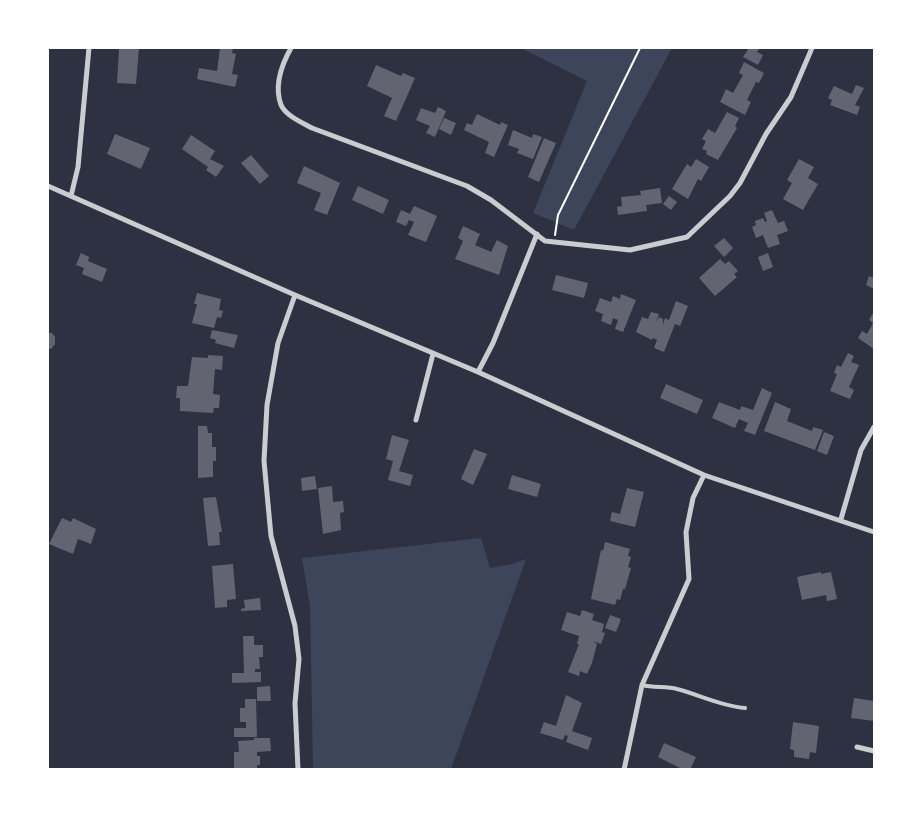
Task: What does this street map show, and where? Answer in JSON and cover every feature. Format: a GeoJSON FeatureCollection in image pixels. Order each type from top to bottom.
{"type":"FeatureCollection","features":[{"type":"Feature","properties":{"kind":"street"},"geometry":{"type":"LineString","coordinates":[[71,196],[78,167],[89,48]]}},
{"type":"Feature","properties":{"kind":"street"},"geometry":{"type":"LineString","coordinates":[[291,48],[281,69],[279,89],[281,106],[295,119],[312,128],[467,186],[491,200],[545,241],[630,250],[687,237],[740,183],[766,134],[791,98],[812,48]]}},
{"type":"Feature","properties":{"kind":"street"},"geometry":{"type":"LineString","coordinates":[[48,186],[295,295],[478,372],[704,476],[841,519],[874,532]]}},
{"type":"Feature","properties":{"kind":"street"},"geometry":{"type":"LineString","coordinates":[[478,372],[493,343],[537,234]]}},
{"type":"Feature","properties":{"kind":"street"},"geometry":{"type":"LineString","coordinates":[[295,295],[278,343],[267,405],[264,461],[271,536],[296,626],[298,659],[295,703],[298,770]]}},
{"type":"Feature","properties":{"kind":"street"},"geometry":{"type":"LineString","coordinates":[[416,420],[434,354]]}},
{"type":"Feature","properties":{"kind":"street"},"geometry":{"type":"LineString","coordinates":[[841,519],[861,450],[874,427]]}},
{"type":"Feature","properties":{"kind":"street"},"geometry":{"type":"LineString","coordinates":[[624,770],[642,685],[689,579],[686,532],[693,498],[704,476]]}},
{"type":"Feature","properties":{"kind":"street"},"geometry":{"type":"LineString","coordinates":[[857,746],[874,751]]}},
{"type":"Feature","properties":{"kind":"lane"},"geometry":{"type":"LineString","coordinates":[[642,685],[658,689],[674,688],[727,706],[745,708]]}},
{"type":"Feature","properties":{"kind":"path"},"geometry":{"type":"LineString","coordinates":[[554,242],[558,215],[640,48]]}},
{"type":"Feature","properties":{"kind":"shaded area"},"geometry":{"type":"Polygon","coordinates":[[[521,48],[672,48],[574,230],[533,213],[587,81],[521,48]]]}},
{"type":"Feature","properties":{"kind":"shaded area"},"geometry":{"type":"Polygon","coordinates":[[[481,538],[490,568],[526,559],[451,769],[313,769],[310,606],[302,558],[481,538]]]}},
{"type":"Feature","properties":{"kind":"building"},"geometry":{"type":"Polygon","coordinates":[[[119,48],[139,48],[136,84],[117,83],[119,48]]]}},
{"type":"Feature","properties":{"kind":"building"},"geometry":{"type":"Polygon","coordinates":[[[220,48],[233,48],[232,53],[236,54],[232,74],[238,75],[235,87],[197,79],[199,68],[217,71],[220,48]]]}},
{"type":"Feature","properties":{"kind":"building"},"geometry":{"type":"Polygon","coordinates":[[[749,48],[760,48],[757,52],[763,55],[758,65],[743,57],[749,48]]]}},
{"type":"Feature","properties":{"kind":"building"},"geometry":{"type":"Polygon","coordinates":[[[744,62],[764,73],[759,83],[756,82],[747,100],[751,102],[745,115],[720,102],[726,89],[733,93],[743,75],[739,73],[744,62]]]}},
{"type":"Feature","properties":{"kind":"building"},"geometry":{"type":"Polygon","coordinates":[[[376,65],[401,76],[403,73],[415,78],[396,121],[384,116],[392,98],[367,86],[376,65]]]}},
{"type":"Feature","properties":{"kind":"building"},"geometry":{"type":"Polygon","coordinates":[[[856,85],[864,88],[855,105],[860,107],[857,115],[830,105],[832,100],[828,98],[834,86],[852,94],[856,85]]]}},
{"type":"Feature","properties":{"kind":"building"},"geometry":{"type":"Polygon","coordinates":[[[438,107],[446,111],[435,137],[426,133],[430,126],[416,120],[421,108],[435,113],[438,107]]]}},
{"type":"Feature","properties":{"kind":"building"},"geometry":{"type":"Polygon","coordinates":[[[727,112],[739,118],[735,126],[737,128],[718,160],[706,154],[707,151],[702,149],[706,141],[702,139],[708,129],[715,133],[727,112]]]}},
{"type":"Feature","properties":{"kind":"building"},"geometry":{"type":"Polygon","coordinates":[[[477,114],[500,125],[501,122],[508,125],[494,157],[485,153],[489,142],[464,130],[467,123],[472,125],[477,114]]]}},
{"type":"Feature","properties":{"kind":"building"},"geometry":{"type":"Polygon","coordinates":[[[444,118],[456,123],[451,135],[439,129],[444,118]]]}},
{"type":"Feature","properties":{"kind":"building"},"geometry":{"type":"Polygon","coordinates":[[[513,130],[532,138],[533,134],[542,137],[533,159],[517,153],[519,149],[508,145],[513,130]]]}},
{"type":"Feature","properties":{"kind":"building"},"geometry":{"type":"Polygon","coordinates":[[[115,134],[150,148],[141,169],[107,154],[115,134]]]}},
{"type":"Feature","properties":{"kind":"building"},"geometry":{"type":"Polygon","coordinates":[[[191,135],[215,151],[210,159],[224,166],[216,177],[206,170],[208,167],[182,149],[191,135]]]}},
{"type":"Feature","properties":{"kind":"building"},"geometry":{"type":"Polygon","coordinates":[[[544,138],[556,143],[539,182],[528,177],[544,138]]]}},
{"type":"Feature","properties":{"kind":"building"},"geometry":{"type":"Polygon","coordinates":[[[251,155],[269,176],[260,184],[241,163],[251,155]]]}},
{"type":"Feature","properties":{"kind":"building"},"geometry":{"type":"Polygon","coordinates":[[[696,159],[709,167],[701,181],[698,179],[688,199],[672,189],[687,164],[691,167],[696,159]]]}},
{"type":"Feature","properties":{"kind":"building"},"geometry":{"type":"Polygon","coordinates":[[[799,159],[814,167],[808,178],[818,184],[803,210],[783,199],[792,183],[787,180],[799,159]]]}},
{"type":"Feature","properties":{"kind":"building"},"geometry":{"type":"Polygon","coordinates":[[[304,166],[340,183],[327,215],[314,210],[321,193],[297,183],[304,166]]]}},
{"type":"Feature","properties":{"kind":"building"},"geometry":{"type":"Polygon","coordinates":[[[358,186],[389,200],[383,214],[352,200],[358,186]]]}},
{"type":"Feature","properties":{"kind":"building"},"geometry":{"type":"Polygon","coordinates":[[[660,188],[662,203],[646,205],[647,211],[618,215],[617,207],[622,206],[621,197],[641,195],[640,191],[660,188]]]}},
{"type":"Feature","properties":{"kind":"building"},"geometry":{"type":"Polygon","coordinates":[[[669,196],[677,202],[671,210],[663,204],[669,196]]]}},
{"type":"Feature","properties":{"kind":"building"},"geometry":{"type":"Polygon","coordinates":[[[414,206],[437,216],[426,242],[408,235],[414,222],[409,220],[406,226],[396,222],[401,210],[410,214],[414,206]]]}},
{"type":"Feature","properties":{"kind":"building"},"geometry":{"type":"Polygon","coordinates":[[[772,210],[778,223],[784,221],[788,231],[777,235],[780,244],[768,248],[763,235],[756,238],[752,227],[756,225],[755,221],[763,218],[765,222],[767,221],[764,213],[772,210]]]}},
{"type":"Feature","properties":{"kind":"building"},"geometry":{"type":"Polygon","coordinates":[[[463,226],[480,234],[475,245],[491,252],[497,240],[508,246],[499,275],[455,259],[463,241],[458,238],[463,226]]]}},
{"type":"Feature","properties":{"kind":"building"},"geometry":{"type":"Polygon","coordinates":[[[724,238],[733,248],[724,257],[714,246],[724,238]]]}},
{"type":"Feature","properties":{"kind":"building"},"geometry":{"type":"Polygon","coordinates":[[[81,253],[89,257],[88,261],[107,269],[102,282],[82,274],[84,268],[76,265],[81,253]]]}},
{"type":"Feature","properties":{"kind":"building"},"geometry":{"type":"Polygon","coordinates":[[[768,253],[773,267],[763,271],[758,257],[768,253]]]}},
{"type":"Feature","properties":{"kind":"building"},"geometry":{"type":"Polygon","coordinates":[[[720,259],[725,264],[729,261],[738,271],[734,274],[737,277],[715,296],[699,278],[720,259]]]}},
{"type":"Feature","properties":{"kind":"building"},"geometry":{"type":"Polygon","coordinates":[[[556,275],[588,283],[584,298],[552,290],[556,275]]]}},
{"type":"Feature","properties":{"kind":"building"},"geometry":{"type":"Polygon","coordinates":[[[869,276],[874,278],[874,289],[866,285],[869,276]]]}},
{"type":"Feature","properties":{"kind":"building"},"geometry":{"type":"Polygon","coordinates":[[[197,293],[221,299],[219,310],[223,311],[221,318],[217,317],[214,328],[192,323],[197,304],[194,304],[197,293]]]}},
{"type":"Feature","properties":{"kind":"building"},"geometry":{"type":"Polygon","coordinates":[[[621,294],[636,300],[623,332],[615,329],[618,320],[613,318],[611,325],[601,321],[603,314],[595,311],[600,298],[611,302],[613,296],[620,299],[621,294]]]}},
{"type":"Feature","properties":{"kind":"building"},"geometry":{"type":"Polygon","coordinates":[[[676,301],[688,306],[680,326],[675,324],[664,352],[654,348],[657,340],[653,338],[652,340],[636,332],[642,317],[648,319],[651,312],[659,314],[656,322],[659,317],[663,319],[663,325],[665,318],[669,320],[676,301]]]}},
{"type":"Feature","properties":{"kind":"building"},"geometry":{"type":"Polygon","coordinates":[[[874,311],[874,349],[858,338],[862,331],[867,334],[873,323],[869,320],[874,311]]]}},
{"type":"Feature","properties":{"kind":"building"},"geometry":{"type":"Polygon","coordinates":[[[212,330],[238,335],[234,348],[215,343],[216,340],[210,338],[212,330]]]}},
{"type":"Feature","properties":{"kind":"building"},"geometry":{"type":"Polygon","coordinates":[[[48,333],[52,333],[55,337],[55,344],[51,349],[48,348],[48,333]]]}},
{"type":"Feature","properties":{"kind":"building"},"geometry":{"type":"Polygon","coordinates":[[[848,353],[854,356],[851,362],[859,365],[849,387],[854,390],[850,399],[830,391],[837,374],[834,373],[837,365],[841,367],[848,353]]]}},
{"type":"Feature","properties":{"kind":"building"},"geometry":{"type":"Polygon","coordinates":[[[208,355],[223,356],[222,370],[215,369],[213,394],[220,395],[219,408],[214,408],[213,413],[180,411],[180,398],[176,398],[177,386],[188,386],[192,357],[208,358],[208,355]]]}},
{"type":"Feature","properties":{"kind":"building"},"geometry":{"type":"Polygon","coordinates":[[[666,384],[703,400],[697,414],[660,398],[666,384]]]}},
{"type":"Feature","properties":{"kind":"building"},"geometry":{"type":"Polygon","coordinates":[[[762,388],[772,393],[755,435],[744,431],[748,423],[739,419],[735,428],[712,418],[719,402],[740,410],[741,406],[753,410],[762,388]]]}},
{"type":"Feature","properties":{"kind":"building"},"geometry":{"type":"Polygon","coordinates":[[[775,402],[791,409],[787,421],[812,431],[813,427],[823,430],[815,450],[764,431],[775,402]]]}},
{"type":"Feature","properties":{"kind":"building"},"geometry":{"type":"Polygon","coordinates":[[[198,426],[207,426],[208,433],[212,433],[212,447],[216,447],[216,461],[213,461],[213,477],[198,478],[198,426]]]}},
{"type":"Feature","properties":{"kind":"building"},"geometry":{"type":"Polygon","coordinates":[[[824,432],[834,436],[827,455],[817,451],[824,432]]]}},
{"type":"Feature","properties":{"kind":"building"},"geometry":{"type":"Polygon","coordinates":[[[392,435],[409,440],[399,471],[413,475],[410,486],[388,480],[393,461],[386,459],[392,435]]]}},
{"type":"Feature","properties":{"kind":"building"},"geometry":{"type":"Polygon","coordinates":[[[474,449],[487,454],[473,485],[461,479],[474,449]]]}},
{"type":"Feature","properties":{"kind":"building"},"geometry":{"type":"Polygon","coordinates":[[[512,475],[541,484],[537,497],[508,489],[512,475]]]}},
{"type":"Feature","properties":{"kind":"building"},"geometry":{"type":"Polygon","coordinates":[[[315,476],[317,489],[302,491],[301,478],[315,476]]]}},
{"type":"Feature","properties":{"kind":"building"},"geometry":{"type":"Polygon","coordinates":[[[332,486],[333,502],[343,501],[344,512],[340,513],[341,530],[323,534],[318,488],[332,486]]]}},
{"type":"Feature","properties":{"kind":"building"},"geometry":{"type":"Polygon","coordinates":[[[627,488],[644,492],[635,527],[610,521],[612,512],[620,514],[627,488]]]}},
{"type":"Feature","properties":{"kind":"building"},"geometry":{"type":"Polygon","coordinates":[[[216,497],[222,532],[219,532],[220,545],[208,546],[203,498],[216,497]]]}},
{"type":"Feature","properties":{"kind":"building"},"geometry":{"type":"Polygon","coordinates":[[[62,518],[71,522],[73,518],[96,529],[91,544],[78,539],[73,554],[49,544],[62,518]]]}},
{"type":"Feature","properties":{"kind":"building"},"geometry":{"type":"Polygon","coordinates":[[[605,542],[630,549],[628,556],[631,557],[628,567],[631,568],[625,589],[623,589],[620,600],[617,599],[615,605],[591,599],[601,550],[603,551],[605,542]]]}},
{"type":"Feature","properties":{"kind":"building"},"geometry":{"type":"Polygon","coordinates":[[[233,564],[236,599],[227,600],[227,607],[215,608],[212,566],[233,564]]]}},
{"type":"Feature","properties":{"kind":"building"},"geometry":{"type":"Polygon","coordinates":[[[821,572],[821,574],[831,572],[837,599],[827,601],[826,595],[802,600],[797,577],[821,572]]]}},
{"type":"Feature","properties":{"kind":"building"},"geometry":{"type":"Polygon","coordinates":[[[260,598],[261,610],[241,611],[241,609],[245,608],[244,600],[260,598]]]}},
{"type":"Feature","properties":{"kind":"building"},"geometry":{"type":"Polygon","coordinates":[[[582,610],[594,614],[592,620],[604,624],[602,632],[605,633],[601,644],[593,641],[597,644],[592,663],[587,674],[580,671],[579,676],[568,672],[579,644],[577,644],[579,636],[561,630],[567,612],[580,616],[582,610]]]}},
{"type":"Feature","properties":{"kind":"building"},"geometry":{"type":"Polygon","coordinates":[[[610,615],[621,619],[616,632],[605,628],[610,615]]]}},
{"type":"Feature","properties":{"kind":"building"},"geometry":{"type":"Polygon","coordinates":[[[243,636],[254,636],[254,645],[263,645],[263,657],[259,657],[260,669],[255,669],[255,672],[261,672],[261,682],[232,683],[232,673],[244,673],[243,636]]]}},
{"type":"Feature","properties":{"kind":"building"},"geometry":{"type":"Polygon","coordinates":[[[270,686],[271,701],[257,701],[257,687],[270,686]]]}},
{"type":"Feature","properties":{"kind":"building"},"geometry":{"type":"Polygon","coordinates":[[[566,695],[582,703],[572,731],[592,738],[588,750],[566,742],[568,736],[565,735],[563,740],[540,733],[544,722],[556,726],[566,695]]]}},
{"type":"Feature","properties":{"kind":"building"},"geometry":{"type":"Polygon","coordinates":[[[854,698],[874,701],[874,721],[851,718],[854,698]]]}},
{"type":"Feature","properties":{"kind":"building"},"geometry":{"type":"Polygon","coordinates":[[[245,699],[256,699],[257,737],[234,737],[234,728],[246,728],[246,722],[240,722],[240,708],[245,708],[245,699]]]}},
{"type":"Feature","properties":{"kind":"building"},"geometry":{"type":"Polygon","coordinates":[[[793,722],[819,726],[816,753],[810,752],[809,759],[794,757],[794,750],[790,749],[793,722]]]}},
{"type":"Feature","properties":{"kind":"building"},"geometry":{"type":"Polygon","coordinates":[[[254,738],[270,738],[271,751],[257,752],[257,756],[260,756],[260,765],[257,765],[257,770],[234,770],[234,752],[239,752],[238,741],[254,740],[254,738]]]}},
{"type":"Feature","properties":{"kind":"building"},"geometry":{"type":"Polygon","coordinates":[[[664,743],[696,757],[690,770],[684,770],[658,757],[664,743]]]}}]}
